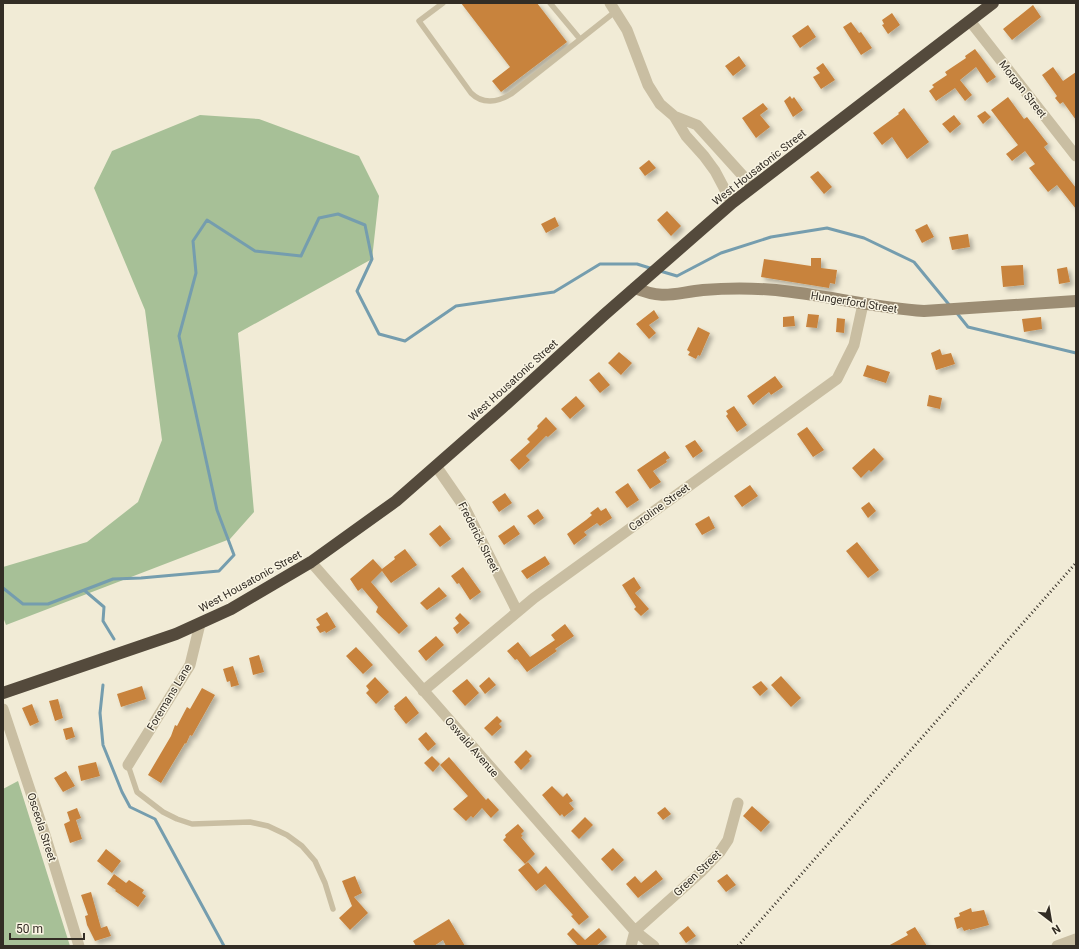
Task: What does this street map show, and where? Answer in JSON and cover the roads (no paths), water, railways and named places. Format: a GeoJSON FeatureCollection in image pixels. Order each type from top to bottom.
{"type":"FeatureCollection","features":[{"type":"Feature","properties":{"kind":"highway","name":"West Housatonic Street"},"geometry":{"type":"LineString","coordinates":[[3,693],[118,655],[200,624],[259,594],[311,562],[372,519],[436,466],[644,280],[732,204],[993,3]]}},
{"type":"Feature","properties":{"kind":"street"},"geometry":{"type":"LineString","coordinates":[[613,7],[627,30],[648,85],[660,104],[674,116],[686,136],[715,171],[732,204]]}},
{"type":"Feature","properties":{"kind":"street","name":"Morgan Street"},"geometry":{"type":"LineString","coordinates":[[970,21],[1076,156]]}},
{"type":"Feature","properties":{"kind":"street"},"geometry":{"type":"LineString","coordinates":[[674,116],[697,125],[753,187]]}},
{"type":"Feature","properties":{"kind":"street","name":"Hungerford Street"},"geometry":{"type":"LineString","coordinates":[[635,288],[650,295],[665,296],[710,290],[776,290],[903,310],[937,311],[1076,301]]}},
{"type":"Feature","properties":{"kind":"street","name":"Caroline Street"},"geometry":{"type":"LineString","coordinates":[[423,691],[517,611],[837,379],[854,345],[863,304]]}},
{"type":"Feature","properties":{"kind":"street","name":"Frederick Street"},"geometry":{"type":"LineString","coordinates":[[436,466],[465,508],[517,611]]}},
{"type":"Feature","properties":{"kind":"street","name":"Oswald Avenue"},"geometry":{"type":"LineString","coordinates":[[311,562],[635,931],[654,946]]}},
{"type":"Feature","properties":{"kind":"street","name":"Foremans Lane"},"geometry":{"type":"LineString","coordinates":[[128,765],[190,665],[200,624]]}},
{"type":"Feature","properties":{"kind":"street","name":"Osceola Street"},"geometry":{"type":"LineString","coordinates":[[3,709],[34,800],[79,946]]}},
{"type":"Feature","properties":{"kind":"street","name":"Green Street"},"geometry":{"type":"LineString","coordinates":[[635,931],[701,872],[720,852],[728,840],[738,803]]}},
{"type":"Feature","properties":{"kind":"street"},"geometry":{"type":"LineString","coordinates":[[631,946],[635,931]]}},
{"type":"Feature","properties":{"kind":"street"},"geometry":{"type":"LineString","coordinates":[[1057,946],[1076,939]]}},
{"type":"Feature","properties":{"kind":"lane"},"geometry":{"type":"LineString","coordinates":[[443,3],[419,21],[471,93],[477,99],[490,101],[501,100],[580,39],[613,7]]}},
{"type":"Feature","properties":{"kind":"lane"},"geometry":{"type":"LineString","coordinates":[[550,3],[580,39]]}},
{"type":"Feature","properties":{"kind":"lane"},"geometry":{"type":"LineString","coordinates":[[128,765],[137,792],[163,812],[177,819],[192,824],[250,822],[262,824],[287,835],[302,846],[315,861],[325,883],[333,909]]}},
{"type":"Feature","properties":{"kind":"waterway"},"geometry":{"type":"LineString","coordinates":[[3,588],[23,604],[48,604],[113,579],[219,571],[234,555],[217,510],[179,336],[196,273],[193,241],[207,220],[255,251],[301,256],[319,218],[338,214],[365,225],[372,259],[357,291],[379,334],[405,341],[456,306],[554,292],[600,264],[637,264],[653,269]]}},
{"type":"Feature","properties":{"kind":"waterway"},"geometry":{"type":"LineString","coordinates":[[660,271],[677,276],[721,253],[771,237],[827,228],[864,238],[914,262],[951,307]]}},
{"type":"Feature","properties":{"kind":"waterway"},"geometry":{"type":"LineString","coordinates":[[956,312],[968,327],[1076,353]]}},
{"type":"Feature","properties":{"kind":"waterway"},"geometry":{"type":"LineString","coordinates":[[84,590],[104,607],[103,621],[114,639]]}},
{"type":"Feature","properties":{"kind":"waterway"},"geometry":{"type":"LineString","coordinates":[[103,685],[100,713],[103,745],[122,792],[130,807],[155,819],[224,946]]}},
{"type":"Feature","properties":{"kind":"railway"},"geometry":{"type":"LineString","coordinates":[[738,946],[1076,563]]}}]}
